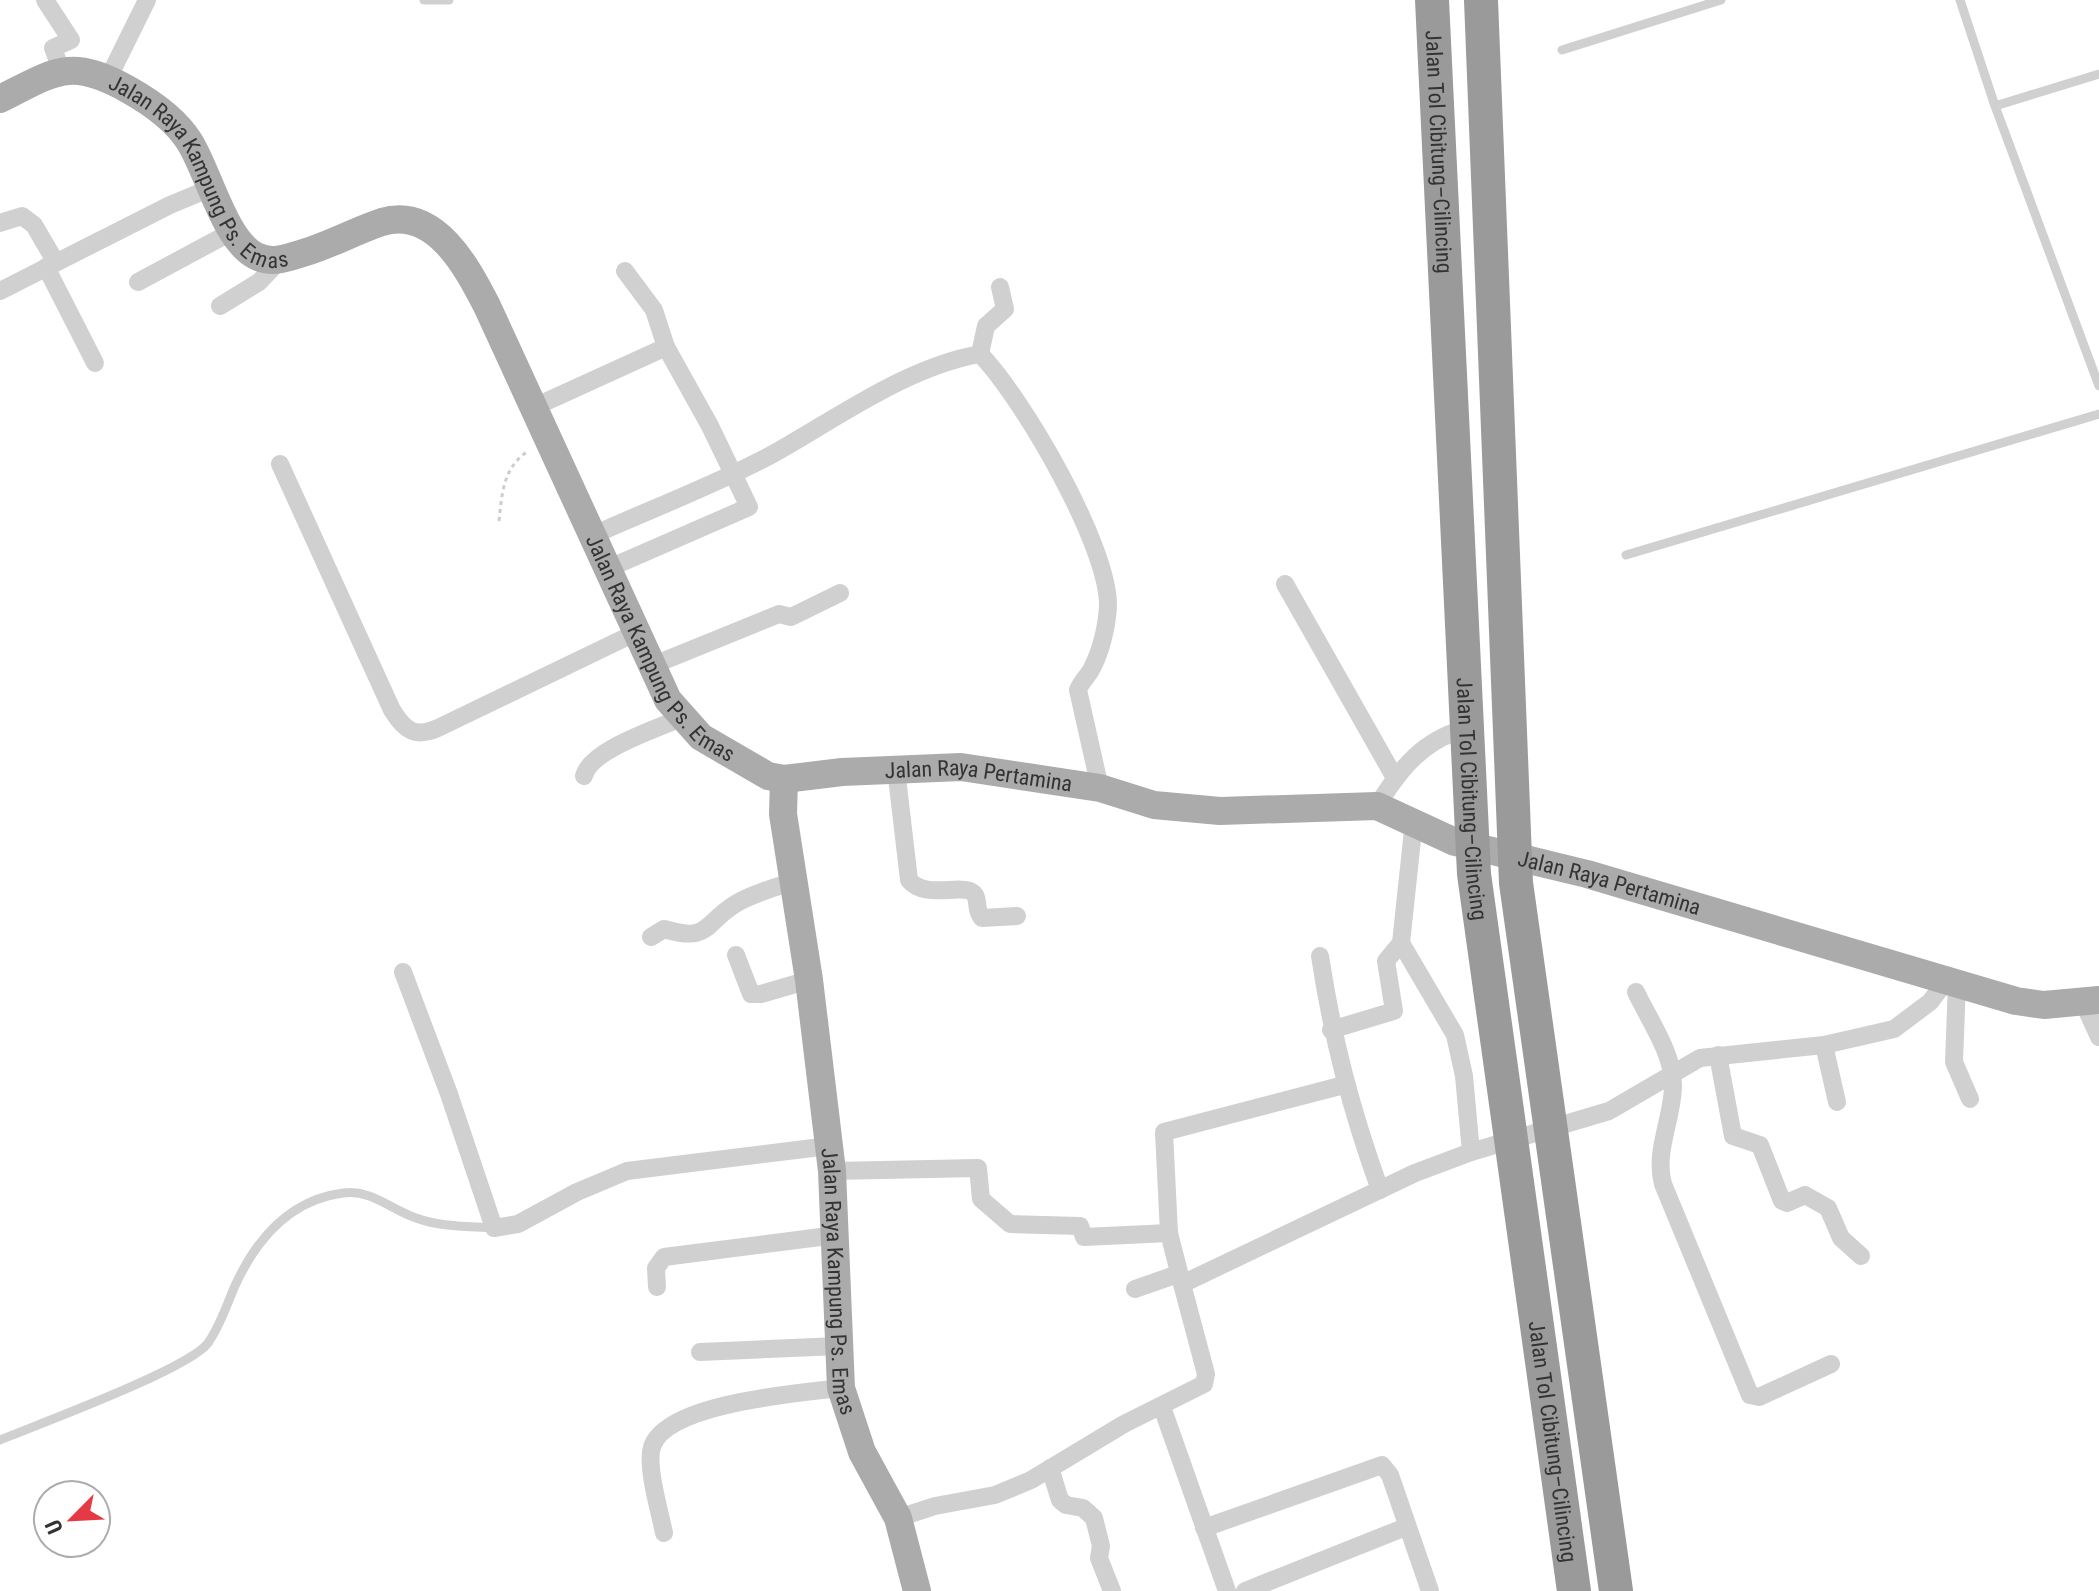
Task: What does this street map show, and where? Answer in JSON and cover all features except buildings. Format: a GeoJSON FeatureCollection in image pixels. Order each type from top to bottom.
{"type":"FeatureCollection","features":[{"type":"Feature","properties":{"kind":"highway","name":"Jalan Tol Cibitung–Cilincing"},"geometry":{"type":"LineString","coordinates":[[1432,0],[1474,874],[1574,1591]]}},
{"type":"Feature","properties":{"kind":"highway","name":"Jalan Tol Cibitung–Cilincing"},"geometry":{"type":"LineString","coordinates":[[1481,0],[1516,883],[1616,1591]]}},
{"type":"Feature","properties":{"kind":"main road","name":"Jalan Raya Kampung Ps. Emas"},"geometry":{"type":"LineString","coordinates":[[61,70],[82,70],[108,79],[153,105],[181,130],[233,231],[256,256],[280,260],[386,221],[404,220],[425,227],[444,240],[469,270],[635,633],[681,718],[701,737],[739,761],[768,776],[784,779],[783,814],[809,980],[830,1159],[841,1388],[862,1452],[898,1518],[917,1591]]}},
{"type":"Feature","properties":{"kind":"main road"},"geometry":{"type":"LineString","coordinates":[[0,99],[61,70]]}},
{"type":"Feature","properties":{"kind":"main road","name":"Jalan Raya Pertamina"},"geometry":{"type":"LineString","coordinates":[[784,779],[896,769],[961,767],[1100,788],[1154,805],[1220,811],[1377,806],[1455,842],[1587,874],[2016,1001],[2092,1002]]}},
{"type":"Feature","properties":{"kind":"street"},"geometry":{"type":"LineString","coordinates":[[45,0],[71,40],[53,48],[61,70]]}},
{"type":"Feature","properties":{"kind":"street"},"geometry":{"type":"LineString","coordinates":[[108,79],[147,0]]}},
{"type":"Feature","properties":{"kind":"street"},"geometry":{"type":"LineString","coordinates":[[0,291],[211,188]]}},
{"type":"Feature","properties":{"kind":"street"},"geometry":{"type":"LineString","coordinates":[[0,223],[22,216],[34,225],[95,363]]}},
{"type":"Feature","properties":{"kind":"street"},"geometry":{"type":"LineString","coordinates":[[138,282],[233,231]]}},
{"type":"Feature","properties":{"kind":"street"},"geometry":{"type":"LineString","coordinates":[[220,306],[259,282],[280,260]]}},
{"type":"Feature","properties":{"kind":"street"},"geometry":{"type":"LineString","coordinates":[[607,569],[746,511],[749,507],[666,347],[654,310],[625,271]]}},
{"type":"Feature","properties":{"kind":"street"},"geometry":{"type":"LineString","coordinates":[[1000,287],[1005,309],[986,326],[980,354],[1026,419],[1075,501],[1104,569],[1108,610],[1100,653],[1078,690],[1100,788]]}},
{"type":"Feature","properties":{"kind":"street"},"geometry":{"type":"LineString","coordinates":[[532,408],[666,347]]}},
{"type":"Feature","properties":{"kind":"street"},"geometry":{"type":"LineString","coordinates":[[591,536],[734,473],[891,388],[951,362],[980,354]]}},
{"type":"Feature","properties":{"kind":"street"},"geometry":{"type":"LineString","coordinates":[[280,464],[392,710],[402,726],[411,733],[422,735],[438,728],[635,633]]}},
{"type":"Feature","properties":{"kind":"street"},"geometry":{"type":"LineString","coordinates":[[1285,584],[1395,778]]}},
{"type":"Feature","properties":{"kind":"street"},"geometry":{"type":"LineString","coordinates":[[651,666],[779,614],[791,617],[840,593]]}},
{"type":"Feature","properties":{"kind":"street"},"geometry":{"type":"LineString","coordinates":[[584,776],[586,767],[608,751],[681,718]]}},
{"type":"Feature","properties":{"kind":"street"},"geometry":{"type":"LineString","coordinates":[[1377,806],[1395,778],[1426,746],[1455,732]]}},
{"type":"Feature","properties":{"kind":"street"},"geometry":{"type":"LineString","coordinates":[[896,769],[909,880],[924,891],[968,890],[975,895],[976,907],[982,918],[1017,916]]}},
{"type":"Feature","properties":{"kind":"street"},"geometry":{"type":"LineString","coordinates":[[1331,1030],[1363,1023],[1394,1011],[1386,961],[1401,943],[1414,821]]}},
{"type":"Feature","properties":{"kind":"street"},"geometry":{"type":"LineString","coordinates":[[651,937],[664,929],[686,936],[697,933],[719,920],[736,904],[792,882]]}},
{"type":"Feature","properties":{"kind":"street"},"geometry":{"type":"LineString","coordinates":[[1401,943],[1455,1035],[1464,1076],[1471,1152]]}},
{"type":"Feature","properties":{"kind":"street"},"geometry":{"type":"LineString","coordinates":[[736,955],[751,994],[809,980]]}},
{"type":"Feature","properties":{"kind":"street"},"geometry":{"type":"LineString","coordinates":[[1320,956],[1331,1030],[1344,1085],[1380,1190]]}},
{"type":"Feature","properties":{"kind":"street"},"geometry":{"type":"LineString","coordinates":[[403,972],[449,1094],[494,1228],[518,1224],[577,1192],[627,1171],[830,1159],[978,1168],[981,1199],[1010,1224],[1080,1226],[1084,1237],[1169,1233]]}},
{"type":"Feature","properties":{"kind":"street"},"geometry":{"type":"LineString","coordinates":[[1135,1289],[1180,1279],[1471,1152],[1609,1111],[1656,1087],[1671,1073],[1700,1058],[1824,1045],[1894,1029],[1952,982]]}},
{"type":"Feature","properties":{"kind":"street"},"geometry":{"type":"LineString","coordinates":[[1952,982],[1954,1062],[1970,1099]]}},
{"type":"Feature","properties":{"kind":"street"},"geometry":{"type":"LineString","coordinates":[[1636,992],[1657,1034],[1671,1073],[1672,1089],[1660,1172],[1683,1237],[1750,1395],[1759,1397],[1831,1364]]}},
{"type":"Feature","properties":{"kind":"street"},"geometry":{"type":"LineString","coordinates":[[2092,1002],[2099,1037]]}},
{"type":"Feature","properties":{"kind":"street"},"geometry":{"type":"LineString","coordinates":[[1824,1045],[1837,1102]]}},
{"type":"Feature","properties":{"kind":"street"},"geometry":{"type":"LineString","coordinates":[[1718,1055],[1733,1136],[1760,1145],[1782,1201],[1787,1203],[1805,1195],[1828,1208],[1841,1238],[1861,1256]]}},
{"type":"Feature","properties":{"kind":"street"},"geometry":{"type":"LineString","coordinates":[[898,1518],[935,1506],[995,1495],[1204,1384],[1206,1374],[1169,1233],[1164,1132],[1344,1085]]}},
{"type":"Feature","properties":{"kind":"street"},"geometry":{"type":"LineString","coordinates":[[657,1287],[656,1268],[664,1257],[836,1235]]}},
{"type":"Feature","properties":{"kind":"street"},"geometry":{"type":"LineString","coordinates":[[700,1352],[838,1346]]}},
{"type":"Feature","properties":{"kind":"street"},"geometry":{"type":"LineString","coordinates":[[664,1533],[650,1460],[655,1440],[665,1430],[715,1407],[841,1388]]}},
{"type":"Feature","properties":{"kind":"street"},"geometry":{"type":"LineString","coordinates":[[1162,1407],[1227,1591]]}},
{"type":"Feature","properties":{"kind":"street"},"geometry":{"type":"LineString","coordinates":[[1204,1528],[1382,1465],[1390,1475],[1430,1591]]}},
{"type":"Feature","properties":{"kind":"street"},"geometry":{"type":"LineString","coordinates":[[1050,1468],[1060,1500],[1066,1505],[1083,1508],[1094,1518],[1101,1546],[1099,1558],[1112,1591]]}},
{"type":"Feature","properties":{"kind":"street"},"geometry":{"type":"LineString","coordinates":[[1245,1591],[1406,1527]]}},
{"type":"Feature","properties":{"kind":"lane"},"geometry":{"type":"LineString","coordinates":[[424,0],[449,0]]}},
{"type":"Feature","properties":{"kind":"lane"},"geometry":{"type":"LineString","coordinates":[[1562,50],[1721,0]]}},
{"type":"Feature","properties":{"kind":"lane"},"geometry":{"type":"LineString","coordinates":[[1960,0],[1995,106],[2099,386]]}},
{"type":"Feature","properties":{"kind":"lane"},"geometry":{"type":"LineString","coordinates":[[1995,106],[2099,74]]}},
{"type":"Feature","properties":{"kind":"lane"},"geometry":{"type":"LineString","coordinates":[[1626,555],[2099,414]]}},
{"type":"Feature","properties":{"kind":"lane"},"geometry":{"type":"LineString","coordinates":[[0,1440],[179,1364],[207,1345],[235,1285],[270,1230],[290,1211],[318,1198],[367,1193],[416,1218],[442,1225],[494,1228]]}},
{"type":"Feature","properties":{"kind":"path"},"geometry":{"type":"LineString","coordinates":[[499,521],[503,485],[514,460],[546,440]]}}]}
